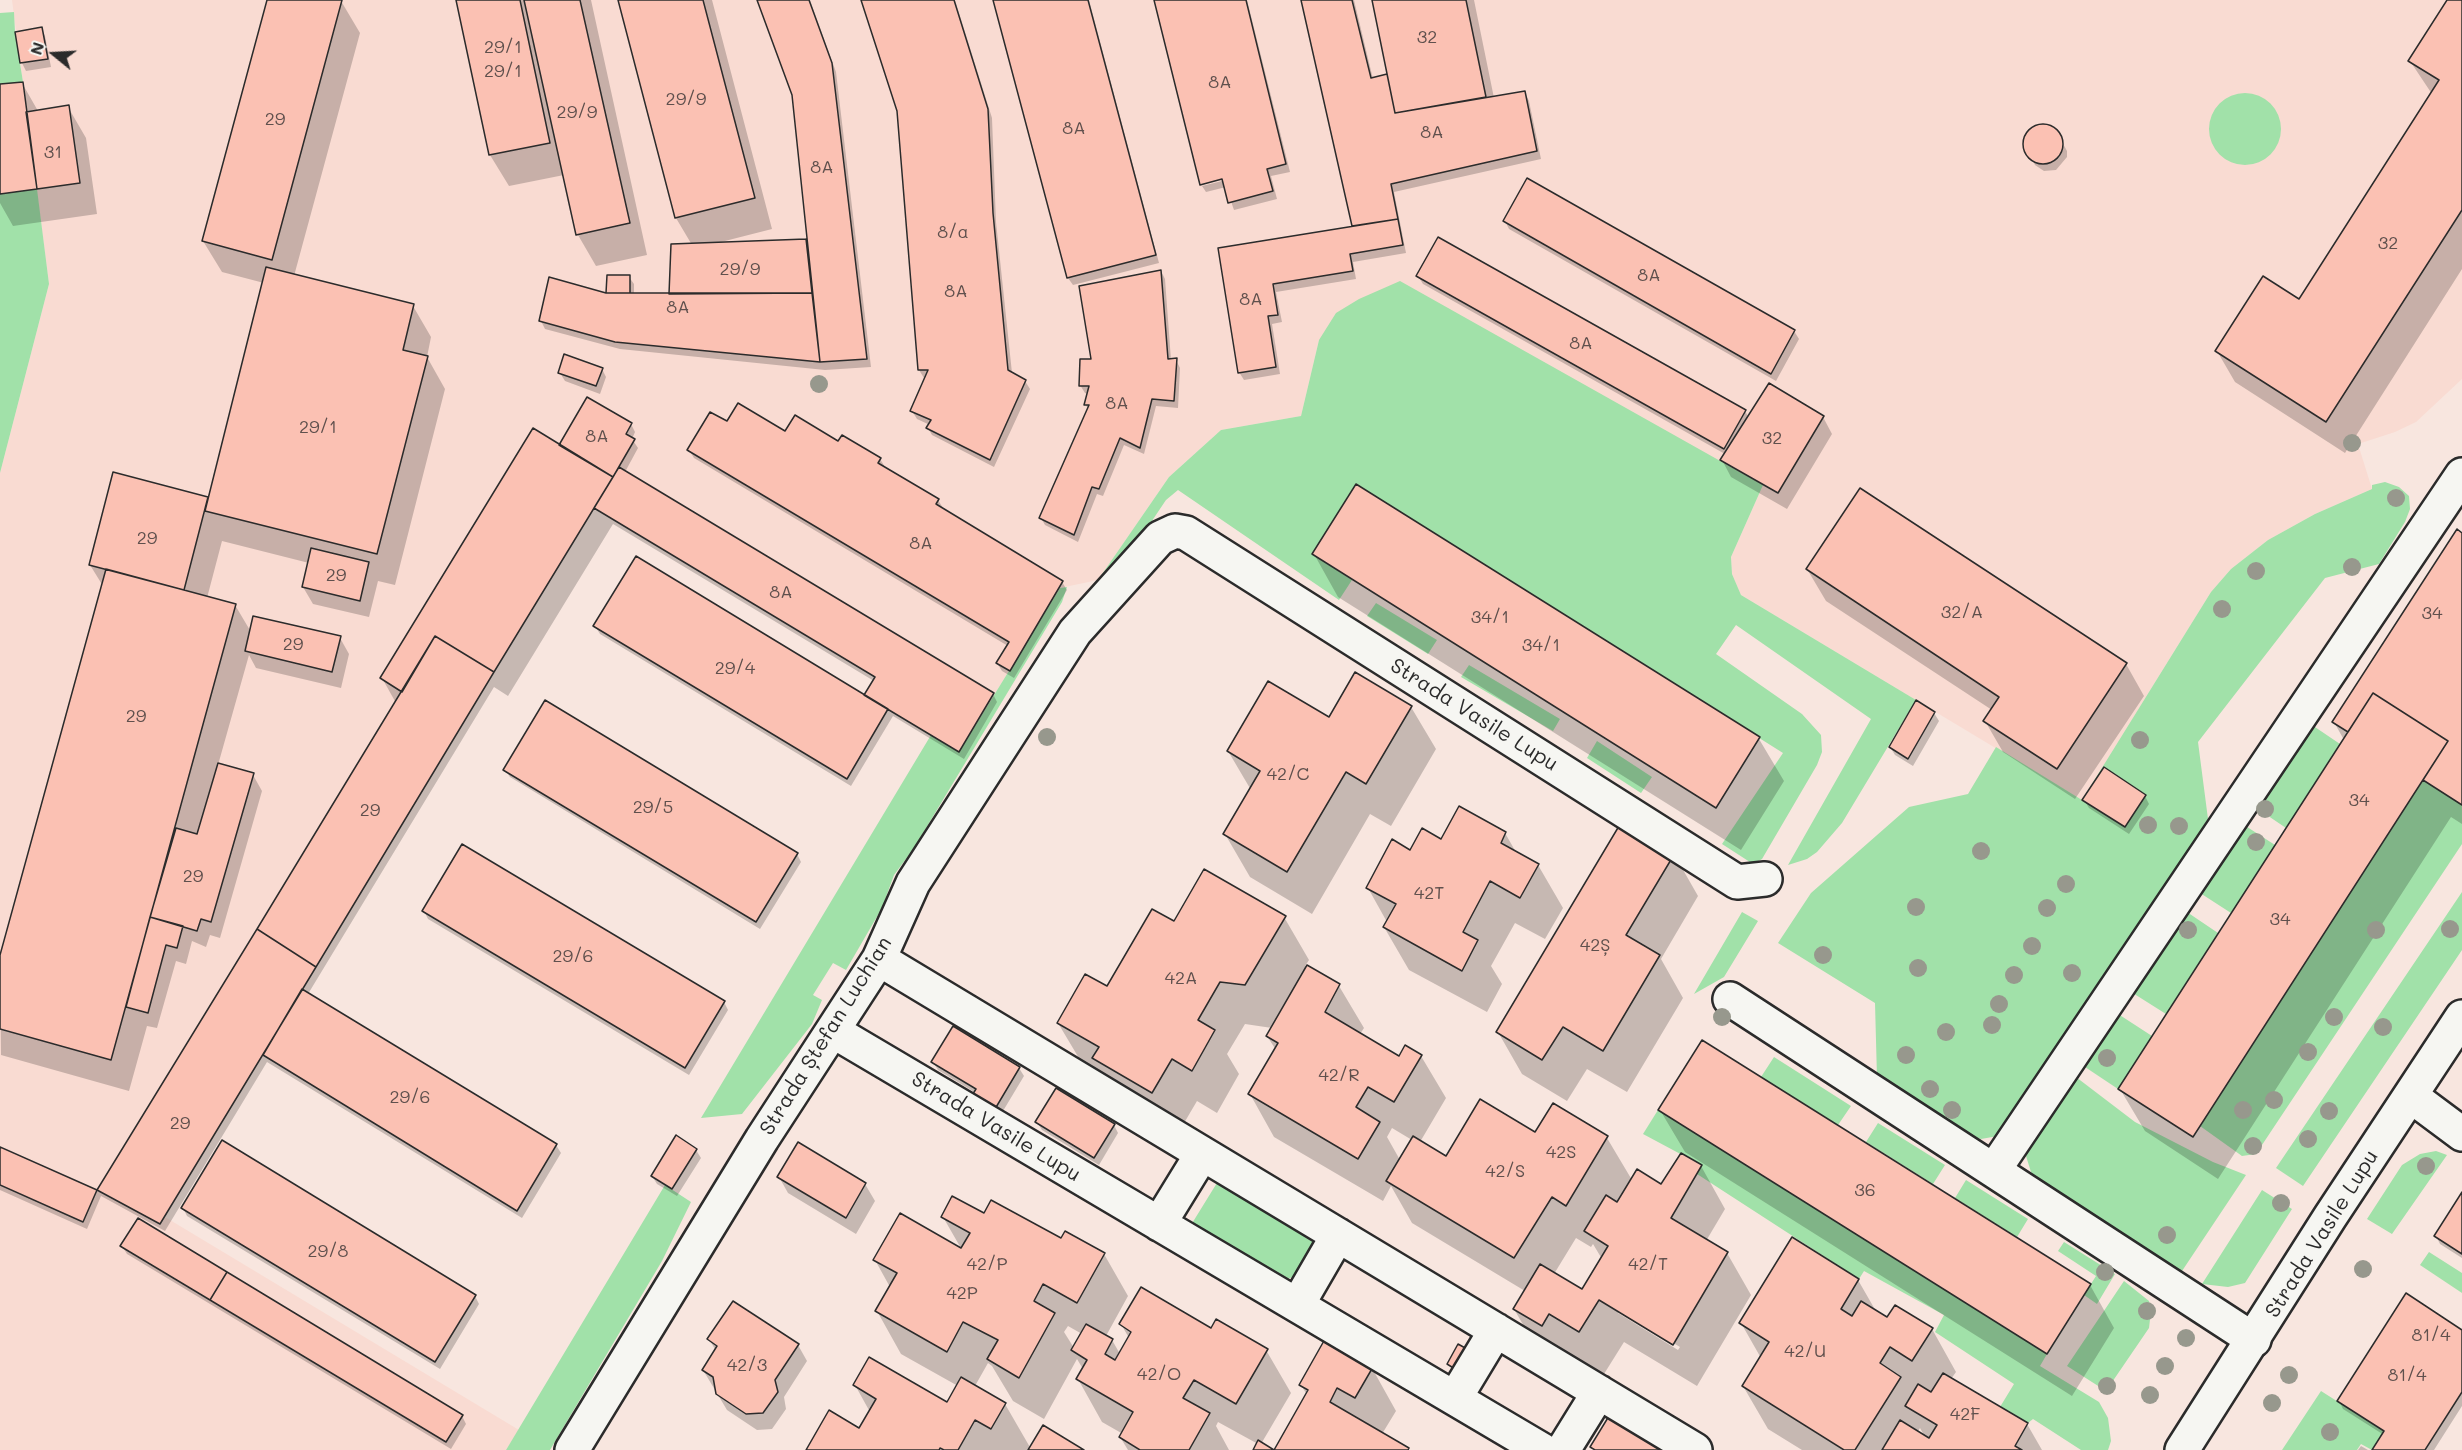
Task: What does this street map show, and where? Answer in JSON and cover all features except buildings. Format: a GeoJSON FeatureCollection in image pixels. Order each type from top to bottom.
{"type":"FeatureCollection","features":[{"type":"Feature","properties":{"kind":"street"},"geometry":{"type":"LineString","coordinates":[[1994,1170],[2462,475]]}},
{"type":"Feature","properties":{"kind":"street","name":"Strada Ștefan Luchian"},"geometry":{"type":"LineString","coordinates":[[572,1450],[762,1140],[879,959],[913,883],[1075,632],[1160,538],[1175,531],[1186,533]]}},
{"type":"Feature","properties":{"kind":"street","name":"Strada Vasile Lupu"},"geometry":{"type":"LineString","coordinates":[[1186,533],[1737,882],[1766,879]]}},
{"type":"Feature","properties":{"kind":"street"},"geometry":{"type":"LineString","coordinates":[[879,959],[1695,1450]]}},
{"type":"Feature","properties":{"kind":"street"},"geometry":{"type":"LineString","coordinates":[[1730,999],[2254,1340]]}},
{"type":"Feature","properties":{"kind":"street","name":"Strada Vasile Lupu"},"geometry":{"type":"LineString","coordinates":[[2182,1450],[2330,1217],[2462,1017]]}},
{"type":"Feature","properties":{"kind":"street","name":"Strada Vasile Lupu"},"geometry":{"type":"LineString","coordinates":[[833,1031],[1542,1450]]}},
{"type":"Feature","properties":{"kind":"street"},"geometry":{"type":"LineString","coordinates":[[2411,1096],[2462,1134]]}},
{"type":"Feature","properties":{"kind":"street"},"geometry":{"type":"LineString","coordinates":[[1159,1224],[1202,1154]]}},
{"type":"Feature","properties":{"kind":"street"},"geometry":{"type":"LineString","coordinates":[[1298,1304],[1338,1235]]}},
{"type":"Feature","properties":{"kind":"street"},"geometry":{"type":"LineString","coordinates":[[1455,1398],[1496,1330]]}},
{"type":"Feature","properties":{"kind":"street"},"geometry":{"type":"LineString","coordinates":[[1563,1450],[1599,1392]]}},
{"type":"Feature","properties":{"kind":"shaded area"},"geometry":{"type":"Polygon","coordinates":[[[12,0],[2462,0],[2462,379],[2416,422],[2395,432],[2358,444],[2372,489],[2315,514],[2268,540],[2231,569],[2211,592],[2082,800],[1741,595],[1732,574],[1731,557],[1763,485],[1319,340],[1301,416],[1221,430],[1169,477],[1098,580],[1060,588],[959,752],[864,695],[875,676],[594,508],[494,672],[435,637],[97,1190],[160,1224],[165,1217],[519,1430],[506,1450],[0,1450],[0,473],[49,284],[12,0]]]}},
{"type":"Feature","properties":{"kind":"green space"},"geometry":{"type":"Polygon","coordinates":[[[14,12],[23,82],[0,84],[0,13],[14,12]]]}},
{"type":"Feature","properties":{"kind":"green space"},"geometry":{"type":"Polygon","coordinates":[[[2252,93],[2271,103],[2279,115],[2281,129],[2279,143],[2271,155],[2259,163],[2238,165],[2219,155],[2211,143],[2209,122],[2219,103],[2231,95],[2252,93]]]}},
{"type":"Feature","properties":{"kind":"green space"},"geometry":{"type":"Polygon","coordinates":[[[37,189],[49,284],[0,473],[0,194],[37,189]]]}},
{"type":"Feature","properties":{"kind":"green space"},"geometry":{"type":"Polygon","coordinates":[[[1400,281],[1763,485],[1731,557],[1732,574],[1741,595],[1916,700],[1842,823],[1817,852],[1807,859],[1788,865],[1871,719],[1736,625],[1716,654],[1802,714],[1821,735],[1822,752],[1817,765],[1762,859],[1753,864],[1722,844],[1783,753],[1356,484],[1312,554],[1352,580],[1339,600],[1178,490],[1166,500],[1125,561],[1098,580],[1169,477],[1221,430],[1301,416],[1319,340],[1336,313],[1359,299],[1400,281]]]}},
{"type":"Feature","properties":{"kind":"green space"},"geometry":{"type":"Polygon","coordinates":[[[2385,482],[2399,487],[2409,496],[2410,509],[2405,522],[2379,564],[2325,578],[2198,742],[2208,819],[2012,1121],[1998,1136],[1981,1139],[1966,1135],[1877,1078],[1875,1003],[1778,943],[1811,893],[1909,807],[1968,794],[1996,747],[2082,800],[2211,592],[2231,569],[2268,540],[2315,514],[2372,489],[2372,485],[2385,482]]]}},
{"type":"Feature","properties":{"kind":"green space"},"geometry":{"type":"Polygon","coordinates":[[[1067,587],[1062,602],[914,848],[894,875],[882,908],[846,970],[833,963],[813,995],[822,1000],[812,1024],[742,1114],[701,1118],[931,735],[959,752],[1060,588],[1067,587]]]}},
{"type":"Feature","properties":{"kind":"green space"},"geometry":{"type":"Polygon","coordinates":[[[1376,603],[1437,640],[1428,654],[1367,616],[1376,603]]]}},
{"type":"Feature","properties":{"kind":"green space"},"geometry":{"type":"Polygon","coordinates":[[[1469,665],[1560,719],[1553,731],[1461,677],[1469,665]]]}},
{"type":"Feature","properties":{"kind":"green space"},"geometry":{"type":"Polygon","coordinates":[[[2309,723],[2340,744],[2286,828],[2255,807],[2309,723]]]}},
{"type":"Feature","properties":{"kind":"green space"},"geometry":{"type":"Polygon","coordinates":[[[1597,741],[1652,777],[1641,793],[1587,758],[1597,741]]]}},
{"type":"Feature","properties":{"kind":"green space"},"geometry":{"type":"Polygon","coordinates":[[[2423,780],[2462,805],[2462,844],[2256,1154],[2242,1156],[2200,1126],[2423,780]]]}},
{"type":"Feature","properties":{"kind":"green space"},"geometry":{"type":"Polygon","coordinates":[[[2241,823],[2275,845],[2231,913],[2197,891],[2241,823]]]}},
{"type":"Feature","properties":{"kind":"green space"},"geometry":{"type":"Polygon","coordinates":[[[2462,892],[2462,950],[2303,1186],[2276,1168],[2462,892]]]}},
{"type":"Feature","properties":{"kind":"green space"},"geometry":{"type":"Polygon","coordinates":[[[2181,908],[2218,933],[2166,1014],[2128,990],[2181,908]]]}},
{"type":"Feature","properties":{"kind":"green space"},"geometry":{"type":"Polygon","coordinates":[[[1742,912],[1758,921],[1724,977],[1694,994],[1742,912]]]}},
{"type":"Feature","properties":{"kind":"green space"},"geometry":{"type":"Polygon","coordinates":[[[2112,1010],[2152,1036],[2118,1089],[2079,1063],[2112,1010]]]}},
{"type":"Feature","properties":{"kind":"green space"},"geometry":{"type":"Polygon","coordinates":[[[1774,1057],[1851,1106],[1838,1125],[1761,1077],[1774,1057]]]}},
{"type":"Feature","properties":{"kind":"green space"},"geometry":{"type":"Polygon","coordinates":[[[2072,1074],[2135,1122],[2213,1162],[2246,1175],[2180,1274],[2038,1183],[2031,1172],[2026,1156],[2028,1147],[2072,1074]]]}},
{"type":"Feature","properties":{"kind":"green space"},"geometry":{"type":"Polygon","coordinates":[[[1658,1110],[2047,1354],[2040,1366],[2099,1402],[2108,1418],[2111,1441],[2108,1450],[2081,1450],[2033,1419],[2028,1423],[2000,1407],[2014,1384],[1935,1332],[1944,1315],[1864,1271],[1859,1279],[1697,1174],[1701,1165],[1643,1134],[1658,1110]]]}},
{"type":"Feature","properties":{"kind":"green space"},"geometry":{"type":"Polygon","coordinates":[[[1878,1123],[1945,1165],[1933,1184],[1866,1142],[1878,1123]]]}},
{"type":"Feature","properties":{"kind":"green space"},"geometry":{"type":"Polygon","coordinates":[[[2436,1151],[2447,1155],[2392,1234],[2367,1219],[2402,1165],[2420,1154],[2436,1151]]]}},
{"type":"Feature","properties":{"kind":"green space"},"geometry":{"type":"Polygon","coordinates":[[[1220,1178],[1321,1241],[1304,1272],[1281,1282],[1191,1225],[1220,1178]]]}},
{"type":"Feature","properties":{"kind":"green space"},"geometry":{"type":"Polygon","coordinates":[[[1966,1180],[2028,1219],[2017,1237],[1955,1198],[1966,1180]]]}},
{"type":"Feature","properties":{"kind":"green space"},"geometry":{"type":"Polygon","coordinates":[[[665,1185],[691,1202],[662,1261],[550,1450],[506,1450],[665,1185]]]}},
{"type":"Feature","properties":{"kind":"green space"},"geometry":{"type":"Polygon","coordinates":[[[2262,1190],[2292,1209],[2245,1283],[2228,1287],[2202,1284],[2262,1190]]]}},
{"type":"Feature","properties":{"kind":"green space"},"geometry":{"type":"Polygon","coordinates":[[[2064,1242],[2115,1274],[2097,1304],[2084,1295],[2096,1276],[2058,1251],[2064,1242]]]}},
{"type":"Feature","properties":{"kind":"green space"},"geometry":{"type":"Polygon","coordinates":[[[2429,1252],[2462,1273],[2462,1293],[2420,1265],[2429,1252]]]}},
{"type":"Feature","properties":{"kind":"green space"},"geometry":{"type":"Polygon","coordinates":[[[2124,1281],[2149,1301],[2151,1311],[2149,1328],[2106,1391],[2067,1366],[2124,1281]]]}},
{"type":"Feature","properties":{"kind":"green space"},"geometry":{"type":"Polygon","coordinates":[[[2321,1391],[2384,1431],[2372,1450],[2361,1444],[2357,1450],[2282,1450],[2321,1391]]]}}]}
